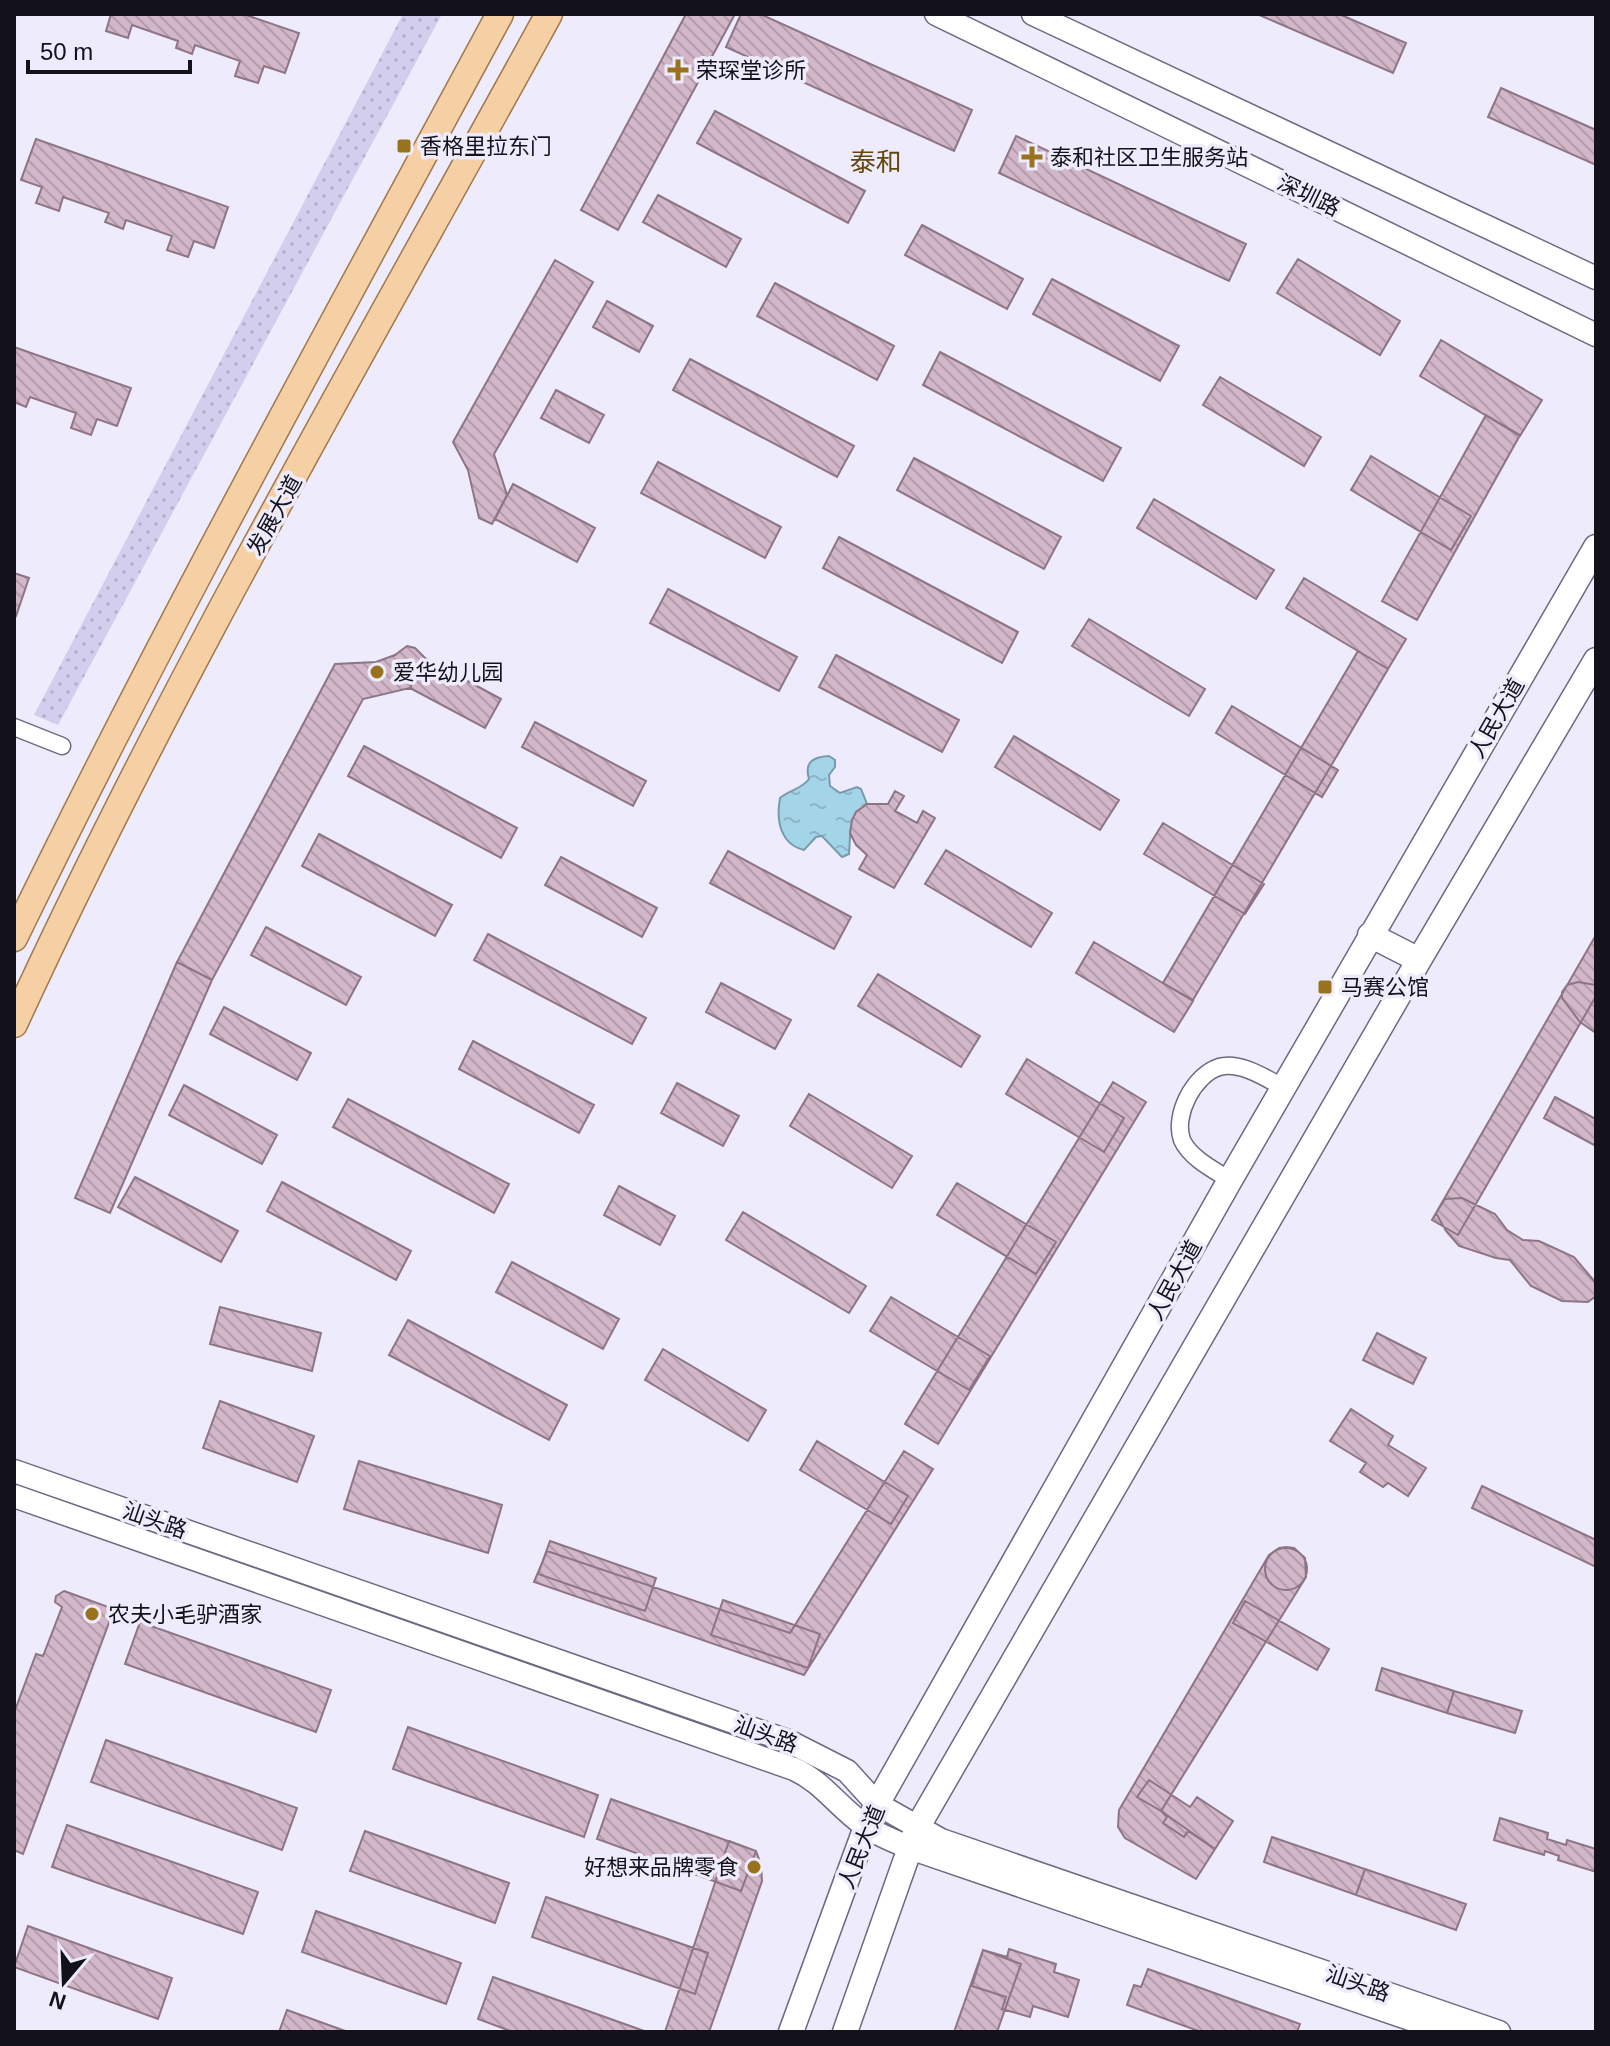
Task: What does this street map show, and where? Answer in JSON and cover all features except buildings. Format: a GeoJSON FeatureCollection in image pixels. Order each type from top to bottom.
{"type":"FeatureCollection","features":[{"type":"Feature","properties":{"kind":"main road","name":"发展大道"},"geometry":{"type":"LineString","coordinates":[[14,938],[211,550],[500,14]]}},
{"type":"Feature","properties":{"kind":"main road","name":"发展大道"},"geometry":{"type":"LineString","coordinates":[[14,1024],[90,863],[231,595],[549,14]]}},
{"type":"Feature","properties":{"kind":"main road","name":"人民大道"},"geometry":{"type":"LineString","coordinates":[[791,2032],[877,1804],[1370,935],[1596,547]]}},
{"type":"Feature","properties":{"kind":"main road","name":"人民大道"},"geometry":{"type":"LineString","coordinates":[[845,2032],[913,1838],[1419,960],[1596,660]]}},
{"type":"Feature","properties":{"kind":"main road"},"geometry":{"type":"LineString","coordinates":[[1370,935],[1419,960]]}},
{"type":"Feature","properties":{"kind":"street","name":"深圳路"},"geometry":{"type":"LineString","coordinates":[[936,14],[1596,335]]}},
{"type":"Feature","properties":{"kind":"street","name":"深圳路"},"geometry":{"type":"LineString","coordinates":[[1033,14],[1596,278]]}},
{"type":"Feature","properties":{"kind":"street"},"geometry":{"type":"LineString","coordinates":[[14,727],[62,746]]}},
{"type":"Feature","properties":{"kind":"street"},"geometry":{"type":"LineString","coordinates":[[1230,1180],[1197,1157],[1183,1142],[1181,1112],[1188,1095],[1205,1076],[1220,1067],[1248,1070],[1284,1088]]}},
{"type":"Feature","properties":{"kind":"street","name":"汕头路"},"geometry":{"type":"LineString","coordinates":[[14,1471],[788,1741],[821,1755],[847,1771],[913,1838],[941,1840],[1499,2032]]}},
{"type":"Feature","properties":{"kind":"street","name":"汕头路"},"geometry":{"type":"LineString","coordinates":[[14,1496],[794,1769],[811,1776],[826,1788],[847,1812],[866,1827],[913,1838],[1448,2032]]}},
{"type":"Feature","properties":{"kind":"shaded area"},"geometry":{"type":"Polygon","coordinates":[[[403,14],[442,14],[58,725],[34,715],[403,14]]]}},
{"type":"Feature","properties":{"kind":"water"},"geometry":{"type":"Polygon","coordinates":[[[829,756],[835,760],[835,767],[829,775],[830,786],[840,793],[857,787],[861,789],[867,804],[853,820],[849,854],[842,857],[822,836],[816,837],[804,850],[796,847],[785,837],[780,823],[780,798],[809,779],[811,762],[829,756]]]}},
{"type":"Feature","properties":{"kind":"place","name":"荣琛堂诊所"},"geometry":{"type":"Point","coordinates":[678,70]}},
{"type":"Feature","properties":{"kind":"place","name":"香格里拉东门"},"geometry":{"type":"Point","coordinates":[404,146]}},
{"type":"Feature","properties":{"kind":"place","name":"泰和社区卫生服务站"},"geometry":{"type":"Point","coordinates":[1032,157]}},
{"type":"Feature","properties":{"kind":"place","name":"爱华幼儿园"},"geometry":{"type":"Point","coordinates":[377,672]}},
{"type":"Feature","properties":{"kind":"place","name":"马赛公馆"},"geometry":{"type":"Point","coordinates":[1325,987]}},
{"type":"Feature","properties":{"kind":"place","name":"农夫小毛驴酒家"},"geometry":{"type":"Point","coordinates":[92,1614]}},
{"type":"Feature","properties":{"kind":"place","name":"好想来品牌零食"},"geometry":{"type":"Point","coordinates":[754,1867]}},
{"type":"Feature","properties":{"kind":"district","name":"泰和"},"geometry":{"type":"Point","coordinates":[876,162]}}]}
